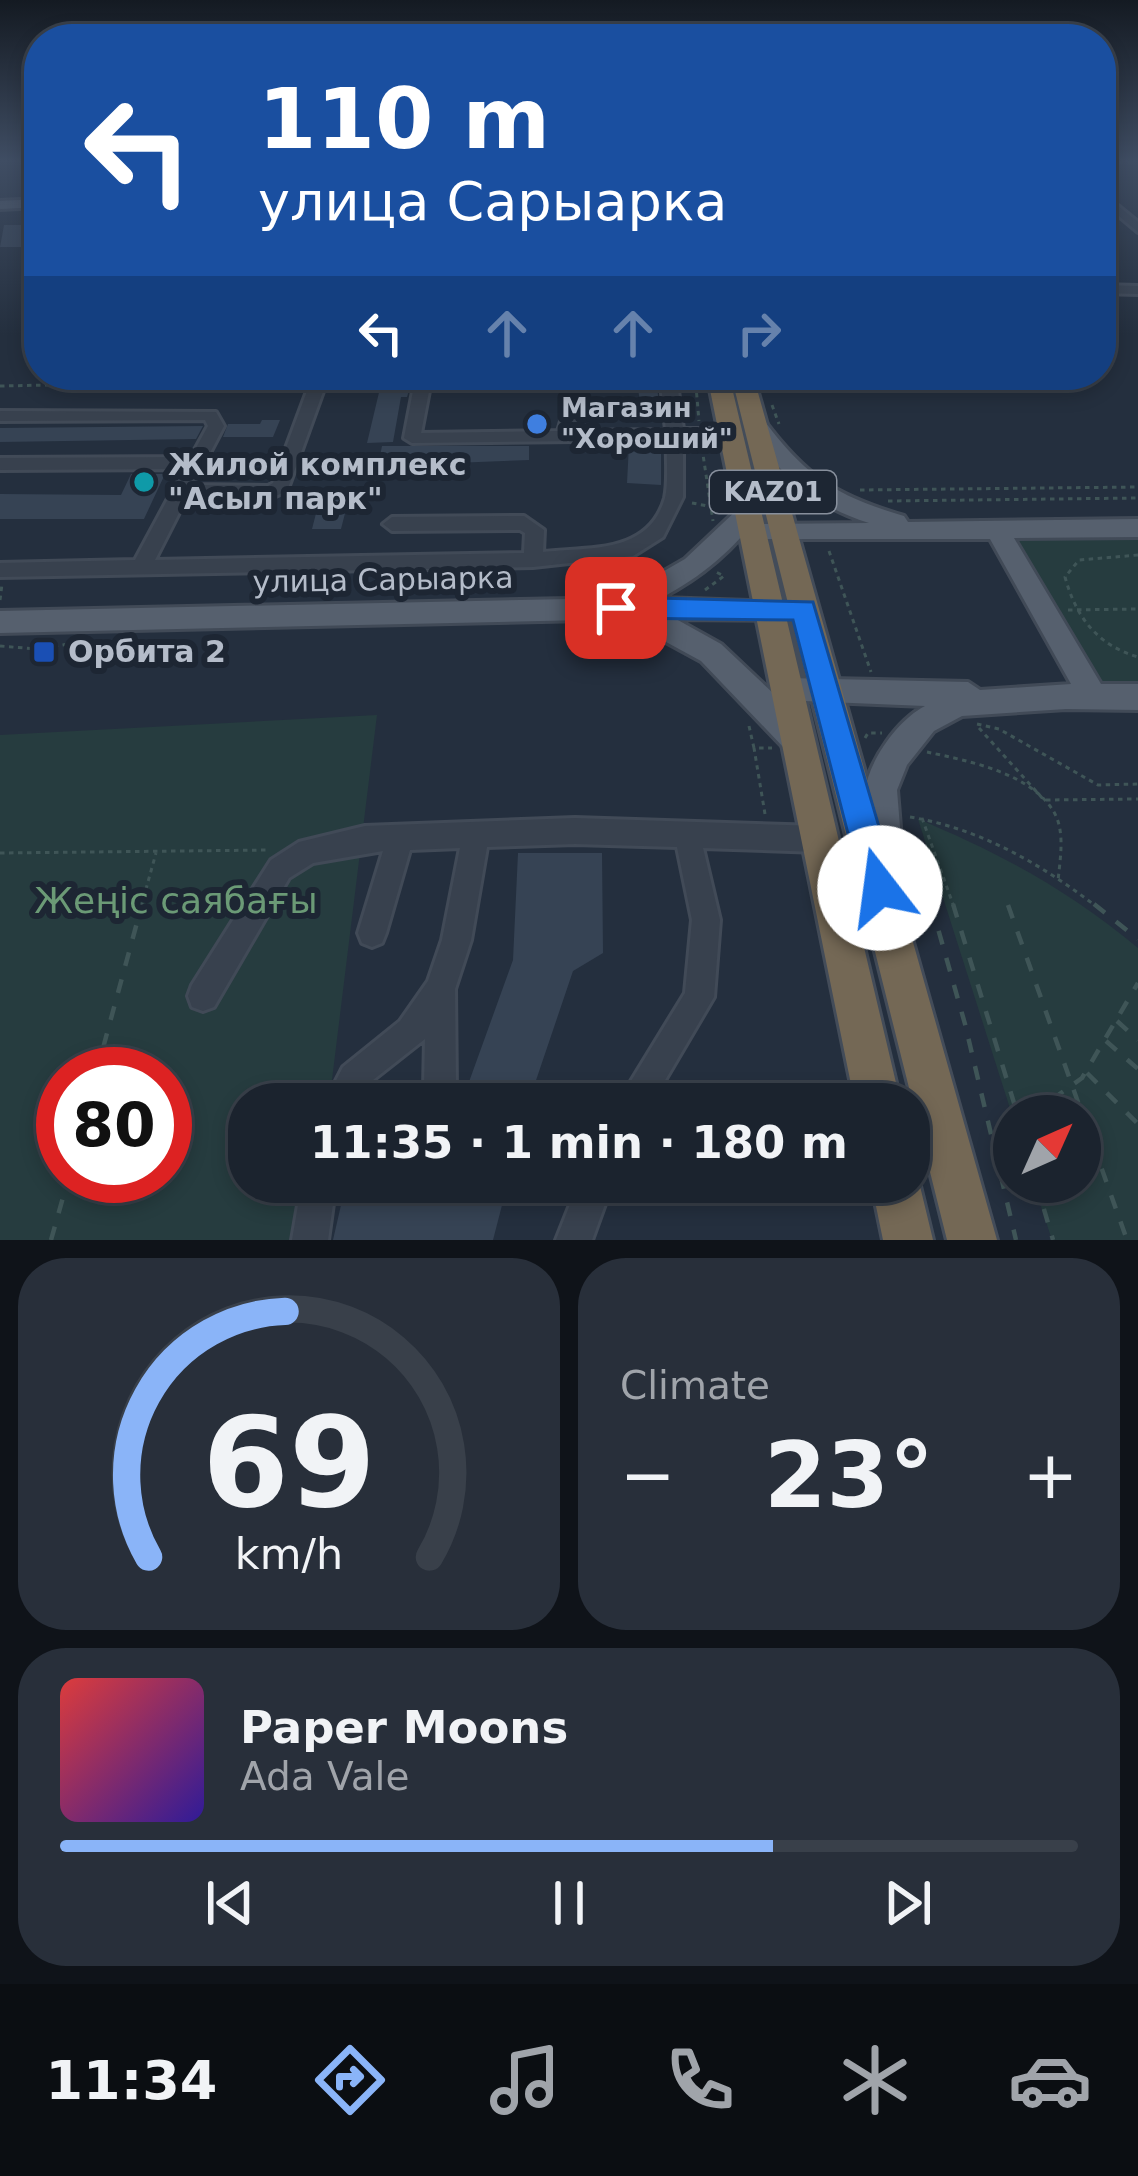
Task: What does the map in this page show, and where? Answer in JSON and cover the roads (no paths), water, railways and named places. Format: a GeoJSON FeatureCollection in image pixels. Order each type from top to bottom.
{"type":"FeatureCollection","features":[{"type":"Feature","properties":{"kind":"highway","name":"KАZ01"},"geometry":{"type":"LineString","coordinates":[[728,390],[756,430],[750,523],[828,691],[972,1240]]}},
{"type":"Feature","properties":{"kind":"highway","name":"KАZ01"},"geometry":{"type":"LineString","coordinates":[[746,390],[784,532],[786,690],[873,1083]]}},
{"type":"Feature","properties":{"kind":"highway"},"geometry":{"type":"LineString","coordinates":[[900,1203],[908,1240]]}},
{"type":"Feature","properties":{"kind":"main road"},"geometry":{"type":"LineString","coordinates":[[756,430],[794,478],[839,505],[929,531]]}},
{"type":"Feature","properties":{"kind":"main road"},"geometry":{"type":"LineString","coordinates":[[616,608],[676,582],[750,523],[784,532],[1138,527]]}},
{"type":"Feature","properties":{"kind":"main road"},"geometry":{"type":"LineString","coordinates":[[997,530],[1079,697]]}},
{"type":"Feature","properties":{"kind":"main road"},"geometry":{"type":"LineString","coordinates":[[616,608],[682,631],[715,651],[797,740]]}},
{"type":"Feature","properties":{"kind":"main road","name":"улица Сарыарка"},"geometry":{"type":"LineString","coordinates":[[0,622],[616,608],[786,609]]}},
{"type":"Feature","properties":{"kind":"main road"},"geometry":{"type":"LineString","coordinates":[[786,690],[1138,697]]}},
{"type":"Feature","properties":{"kind":"main road"},"geometry":{"type":"LineString","coordinates":[[892,935],[881,790],[895,756],[923,722],[1079,697]]}},
{"type":"Feature","properties":{"kind":"street"},"geometry":{"type":"LineString","coordinates":[[181,491],[281,487],[316,390]]}},
{"type":"Feature","properties":{"kind":"street"},"geometry":{"type":"LineString","coordinates":[[421,390],[412,438],[756,430]]}},
{"type":"Feature","properties":{"kind":"street"},"geometry":{"type":"LineString","coordinates":[[564,438],[578,390]]}},
{"type":"Feature","properties":{"kind":"street"},"geometry":{"type":"LineString","coordinates":[[0,570],[533,560],[633,549],[656,532],[674,497],[670,390]]}},
{"type":"Feature","properties":{"kind":"street"},"geometry":{"type":"LineString","coordinates":[[0,416],[210,415],[216,426],[142,566]]}},
{"type":"Feature","properties":{"kind":"street"},"geometry":{"type":"LineString","coordinates":[[0,464],[196,463]]}},
{"type":"Feature","properties":{"kind":"street"},"geometry":{"type":"LineString","coordinates":[[392,524],[524,523],[535,530],[533,560]]}},
{"type":"Feature","properties":{"kind":"street"},"geometry":{"type":"LineString","coordinates":[[203,996],[280,869],[314,850],[365,839],[476,836],[687,833],[819,839]]}},
{"type":"Feature","properties":{"kind":"street"},"geometry":{"type":"LineString","coordinates":[[646,1083],[699,998],[706,920],[687,833]]}},
{"type":"Feature","properties":{"kind":"street"},"geometry":{"type":"LineString","coordinates":[[440,1083],[441,990],[476,836]]}},
{"type":"Feature","properties":{"kind":"street"},"geometry":{"type":"LineString","coordinates":[[372,933],[400,838]]}},
{"type":"Feature","properties":{"kind":"street"},"geometry":{"type":"LineString","coordinates":[[349,1083],[373,1055],[411,1032],[441,990]]}},
{"type":"Feature","properties":{"kind":"street"},"geometry":{"type":"LineString","coordinates":[[310,1240],[316,1203]]}},
{"type":"Feature","properties":{"kind":"street"},"geometry":{"type":"LineString","coordinates":[[574,1240],[588,1203]]}},
{"type":"Feature","properties":{"kind":"place","name":"Магазин \"Хороший\""},"geometry":{"type":"Point","coordinates":[537,424]}},
{"type":"Feature","properties":{"kind":"place","name":"Жилой комплекс \"Асыл парк\""},"geometry":{"type":"Point","coordinates":[144,482]}},
{"type":"Feature","properties":{"kind":"place","name":"Орбита 2"},"geometry":{"type":"Point","coordinates":[44,652]}},
{"type":"Feature","properties":{"kind":"park label","name":"Жеңіс саябағы"},"geometry":{"type":"Point","coordinates":[176,900]}}]}
